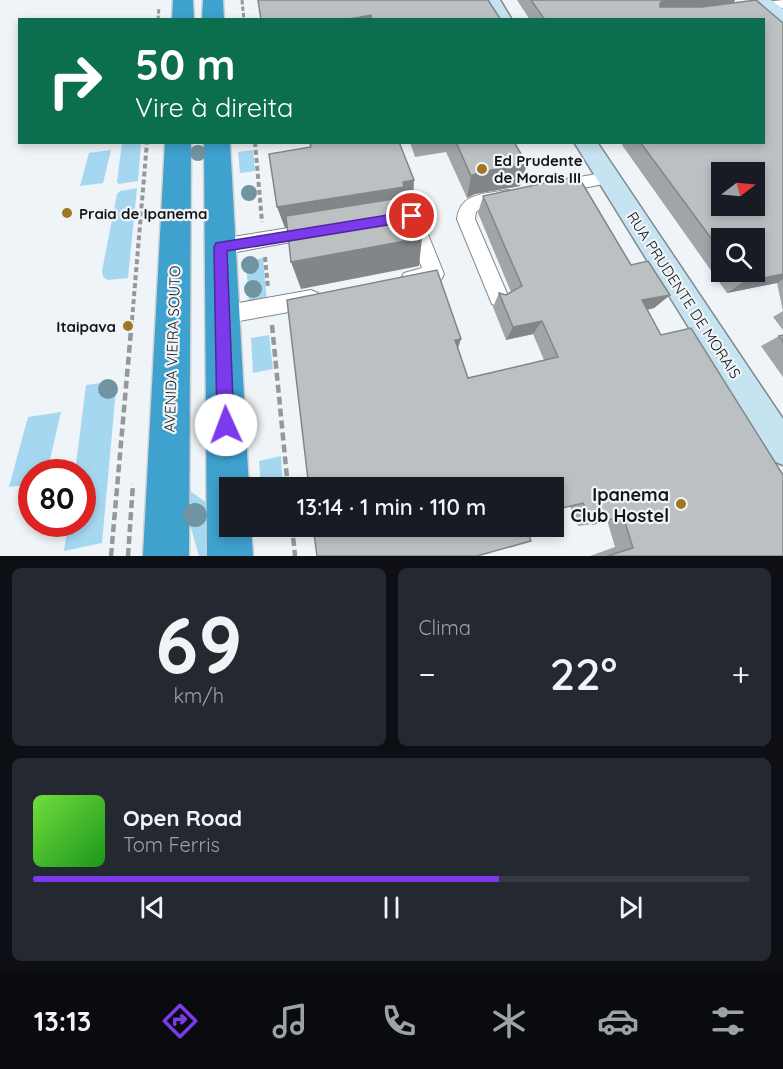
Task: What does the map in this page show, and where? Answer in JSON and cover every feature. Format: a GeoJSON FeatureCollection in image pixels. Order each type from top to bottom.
{"type":"FeatureCollection","features":[{"type":"Feature","properties":{"kind":"highway"},"geometry":{"type":"LineString","coordinates":[[183,0],[183,18]]}},
{"type":"Feature","properties":{"kind":"highway"},"geometry":{"type":"LineString","coordinates":[[213,0],[213,18]]}},
{"type":"Feature","properties":{"kind":"highway","name":"AVENIDA VIEIRA SOUTO"},"geometry":{"type":"LineString","coordinates":[[168,552],[178,144]]}},
{"type":"Feature","properties":{"kind":"highway"},"geometry":{"type":"LineString","coordinates":[[217,144],[230,556]]}},
{"type":"Feature","properties":{"kind":"main road"},"geometry":{"type":"LineString","coordinates":[[492,0],[503,18]]}},
{"type":"Feature","properties":{"kind":"main road"},"geometry":{"type":"LineString","coordinates":[[770,3],[783,17]]}},
{"type":"Feature","properties":{"kind":"main road","name":"RUA PRUDENTE DE MORAIS"},"geometry":{"type":"LineString","coordinates":[[586,144],[783,448]]}},
{"type":"Feature","properties":{"kind":"street"},"geometry":{"type":"LineString","coordinates":[[739,9],[770,3]]}},
{"type":"Feature","properties":{"kind":"street"},"geometry":{"type":"LineString","coordinates":[[499,298],[466,219],[467,209],[475,203],[608,178]]}},
{"type":"Feature","properties":{"kind":"street"},"geometry":{"type":"LineString","coordinates":[[388,219],[412,216],[434,274],[390,283]]}},
{"type":"Feature","properties":{"kind":"street"},"geometry":{"type":"LineString","coordinates":[[220,247],[329,228]]}},
{"type":"Feature","properties":{"kind":"street"},"geometry":{"type":"LineString","coordinates":[[222,315],[326,296]]}},
{"type":"Feature","properties":{"kind":"path"},"geometry":{"type":"LineString","coordinates":[[243,0],[244,18]]}},
{"type":"Feature","properties":{"kind":"path"},"geometry":{"type":"LineString","coordinates":[[111,556],[147,144]]}},
{"type":"Feature","properties":{"kind":"path"},"geometry":{"type":"LineString","coordinates":[[293,537],[295,556]]}},
{"type":"Feature","properties":{"kind":"shaded area"},"geometry":{"type":"Polygon","coordinates":[[[122,144],[141,144],[138,181],[119,184],[117,182],[122,144]]]}},
{"type":"Feature","properties":{"kind":"shaded area"},"geometry":{"type":"Polygon","coordinates":[[[111,150],[103,183],[80,186],[89,153],[111,150]]]}},
{"type":"Feature","properties":{"kind":"shaded area"},"geometry":{"type":"Polygon","coordinates":[[[253,150],[255,171],[240,173],[238,152],[253,150]]]}},
{"type":"Feature","properties":{"kind":"shaded area"},"geometry":{"type":"Polygon","coordinates":[[[137,188],[128,278],[108,280],[103,277],[102,271],[117,194],[120,191],[137,188]]]}},
{"type":"Feature","properties":{"kind":"shaded area"},"geometry":{"type":"Polygon","coordinates":[[[263,258],[267,302],[249,305],[246,261],[263,258]]]}},
{"type":"Feature","properties":{"kind":"shaded area"},"geometry":{"type":"Polygon","coordinates":[[[269,335],[273,369],[253,373],[251,338],[269,335]]]}},
{"type":"Feature","properties":{"kind":"shaded area"},"geometry":{"type":"Polygon","coordinates":[[[108,382],[116,389],[102,543],[64,551],[66,537],[96,537],[96,459],[77,459],[86,385],[108,382]]]}},
{"type":"Feature","properties":{"kind":"shaded area"},"geometry":{"type":"Polygon","coordinates":[[[61,412],[50,459],[18,459],[18,486],[9,487],[28,417],[61,412]]]}},
{"type":"Feature","properties":{"kind":"shaded area"},"geometry":{"type":"Polygon","coordinates":[[[281,456],[282,477],[260,477],[259,461],[281,456]]]}},
{"type":"Feature","properties":{"kind":"shaded area"},"geometry":{"type":"Polygon","coordinates":[[[186,488],[207,503],[207,556],[199,556],[187,514],[186,488]]]}},
{"type":"Feature","properties":{"kind":"building"},"geometry":{"type":"Polygon","coordinates":[[[258,0],[488,0],[500,18],[372,18],[371,15],[355,18],[261,18],[258,0]]]}},
{"type":"Feature","properties":{"kind":"building"},"geometry":{"type":"Polygon","coordinates":[[[531,0],[665,0],[660,3],[660,7],[702,7],[756,0],[783,23],[783,274],[765,278],[765,228],[711,228],[711,238],[641,144],[765,144],[765,18],[544,18],[531,0]]]}},
{"type":"Feature","properties":{"kind":"building"},"geometry":{"type":"Polygon","coordinates":[[[310,144],[400,144],[414,180],[403,182],[404,187],[277,207],[269,154],[311,147],[310,144]]]}},
{"type":"Feature","properties":{"kind":"building"},"geometry":{"type":"Polygon","coordinates":[[[457,144],[515,144],[527,164],[480,172],[471,176],[457,144]]]}},
{"type":"Feature","properties":{"kind":"building"},"geometry":{"type":"Polygon","coordinates":[[[578,176],[631,265],[648,261],[670,295],[642,300],[661,335],[691,328],[783,475],[783,556],[607,556],[633,548],[623,516],[593,524],[583,503],[564,508],[564,477],[308,477],[287,300],[437,270],[461,339],[455,340],[468,378],[558,357],[542,321],[513,327],[499,293],[506,295],[522,286],[483,196],[578,176]]]}},
{"type":"Feature","properties":{"kind":"building"},"geometry":{"type":"Polygon","coordinates":[[[406,197],[422,238],[291,262],[286,216],[406,197]]]}},
{"type":"Feature","properties":{"kind":"building"},"geometry":{"type":"Polygon","coordinates":[[[314,537],[530,537],[531,541],[477,556],[317,556],[314,537]]]}},
{"type":"Feature","properties":{"kind":"place","name":"Ed Prudente de Morais III"},"geometry":{"type":"Point","coordinates":[482,169]}},
{"type":"Feature","properties":{"kind":"place","name":"Praia de Ipanema"},"geometry":{"type":"Point","coordinates":[67,213]}},
{"type":"Feature","properties":{"kind":"place","name":"Itaipava"},"geometry":{"type":"Point","coordinates":[128,326]}},
{"type":"Feature","properties":{"kind":"place","name":"Ipanema Club Hostel"},"geometry":{"type":"Point","coordinates":[681,504]}},
{"type":"Feature","properties":{"kind":"route"},"geometry":{"type":"LineString","coordinates":[[226,425],[220,247],[270,237],[412,216]]}}]}
